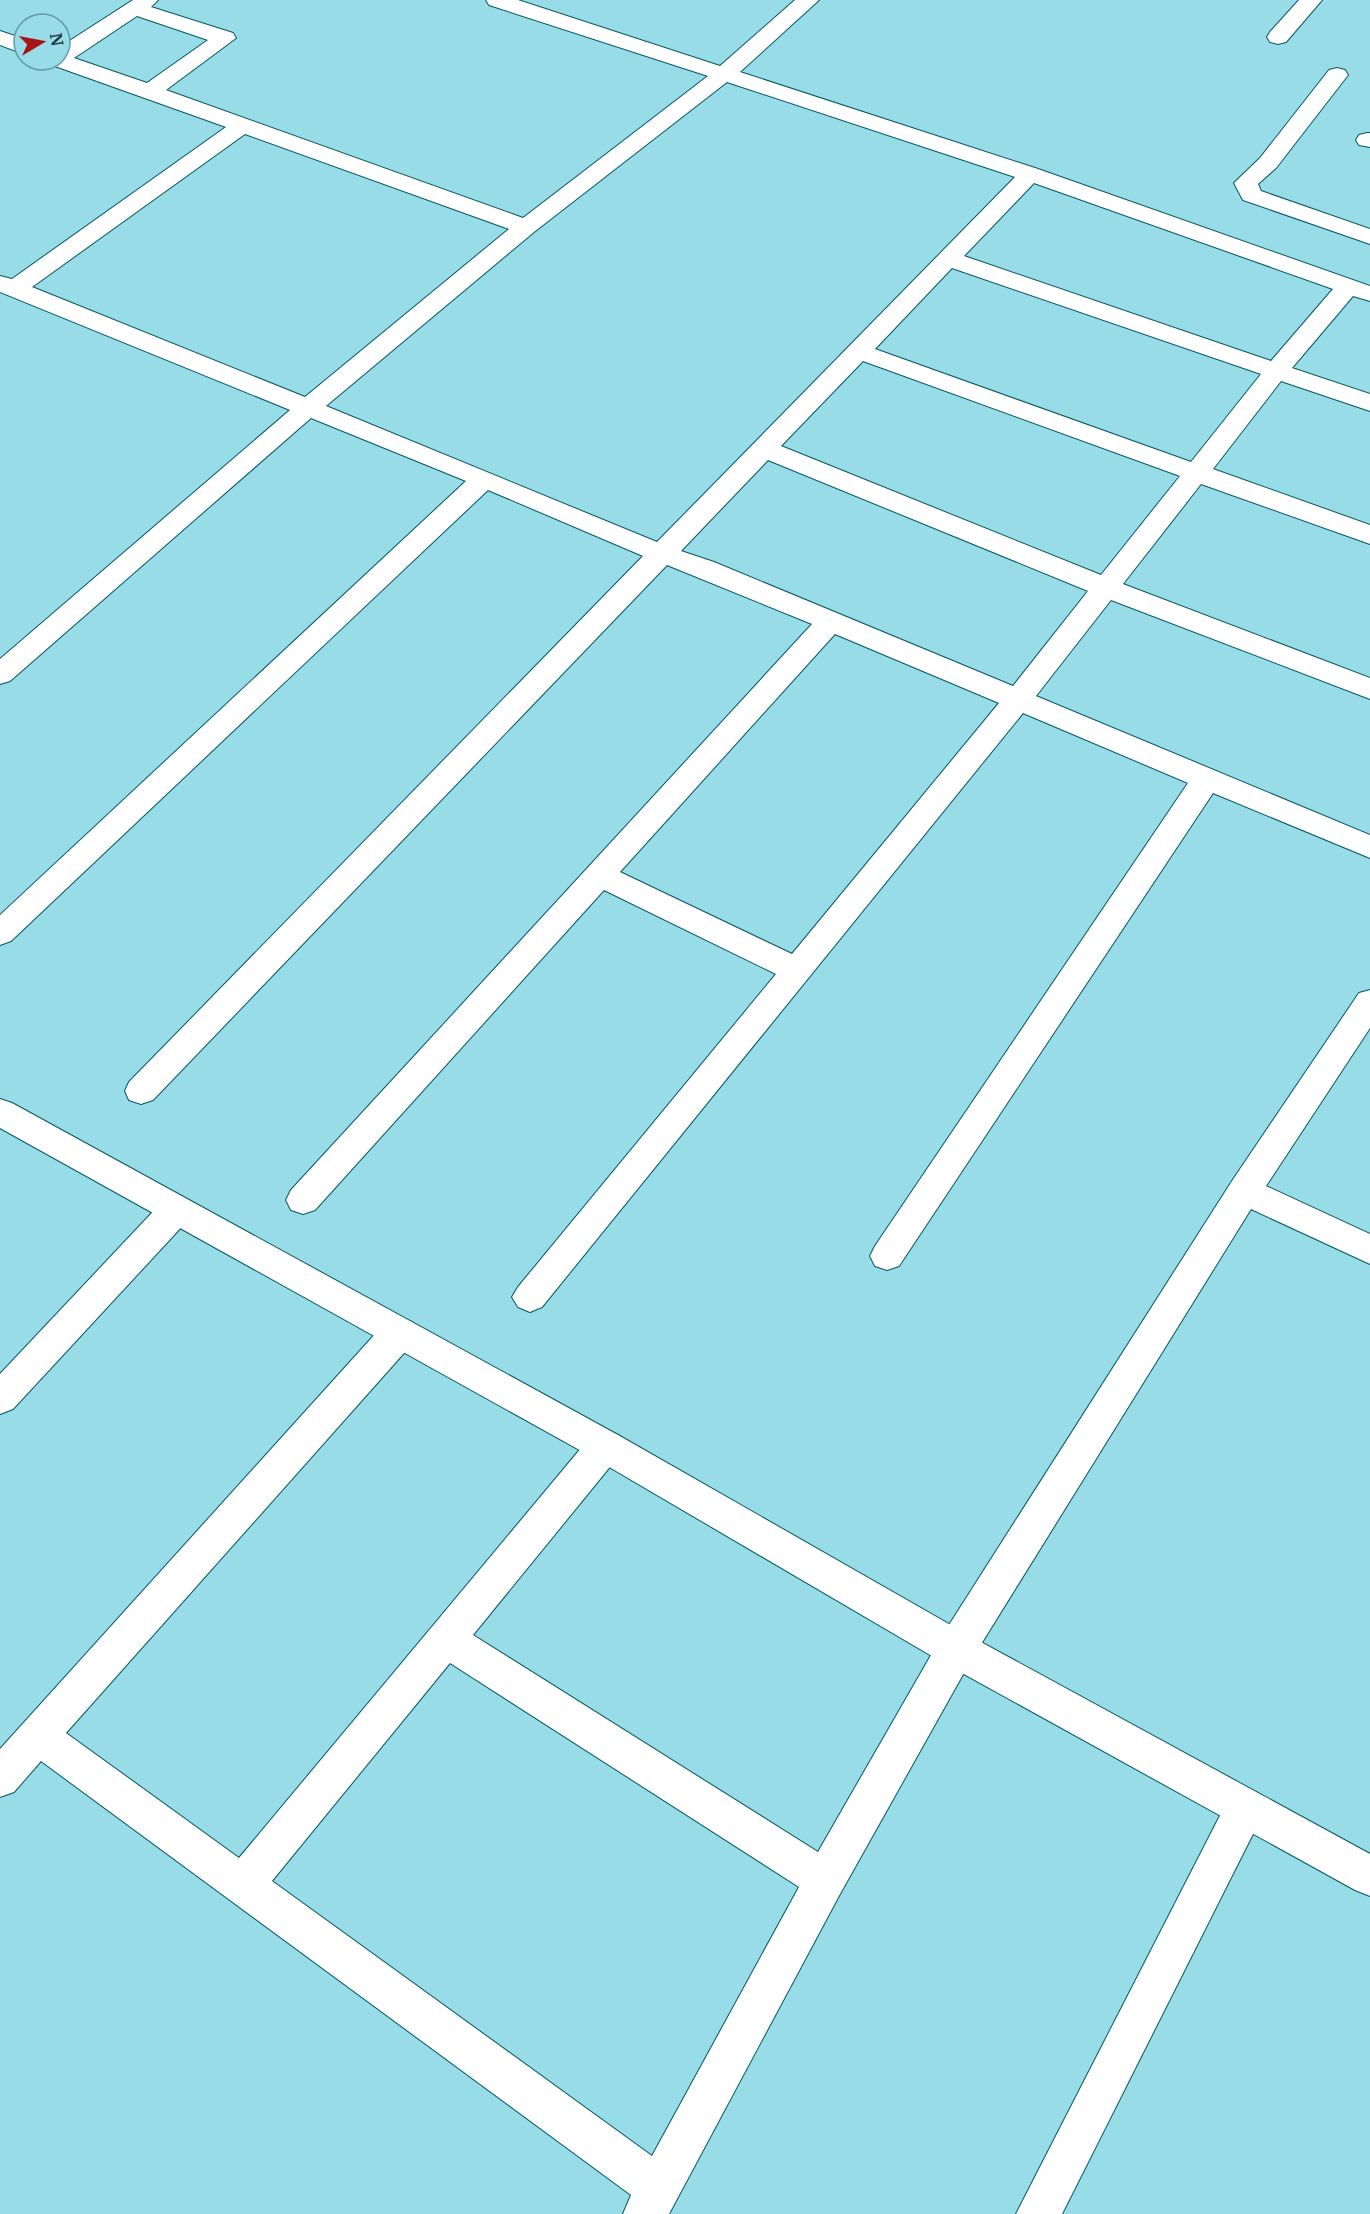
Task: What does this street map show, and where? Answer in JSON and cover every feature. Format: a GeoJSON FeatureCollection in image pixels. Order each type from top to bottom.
{"type":"FeatureCollection","features":[{"type":"Feature","properties":{"kind":"street"},"geometry":{"type":"LineString","coordinates":[[497,0],[1030,174],[1359,291],[1276,370],[1018,699],[530,1297]]}},
{"type":"Feature","properties":{"kind":"street"},"geometry":{"type":"LineString","coordinates":[[0,674],[308,408],[526,227],[723,75],[808,0]]}},
{"type":"Feature","properties":{"kind":"street"},"geometry":{"type":"LineString","coordinates":[[1278,38],[1311,0]]}},
{"type":"Feature","properties":{"kind":"street"},"geometry":{"type":"LineString","coordinates":[[72,50],[141,4],[225,38],[149,92]]}},
{"type":"Feature","properties":{"kind":"street"},"geometry":{"type":"LineString","coordinates":[[72,63],[526,227]]}},
{"type":"Feature","properties":{"kind":"street"},"geometry":{"type":"LineString","coordinates":[[1336,75],[1268,163],[1246,183],[1251,195],[1370,237]]}},
{"type":"Feature","properties":{"kind":"street"},"geometry":{"type":"LineString","coordinates":[[7,286],[243,125]]}},
{"type":"Feature","properties":{"kind":"street"},"geometry":{"type":"LineString","coordinates":[[141,1091],[1030,174]]}},
{"type":"Feature","properties":{"kind":"street"},"geometry":{"type":"LineString","coordinates":[[948,259],[1370,403]]}},
{"type":"Feature","properties":{"kind":"street"},"geometry":{"type":"LineString","coordinates":[[7,286],[484,479],[662,555],[704,568],[1370,847]]}},
{"type":"Feature","properties":{"kind":"street"},"geometry":{"type":"LineString","coordinates":[[858,351],[1370,535]]}},
{"type":"Feature","properties":{"kind":"street"},"geometry":{"type":"LineString","coordinates":[[764,449],[1104,587],[1370,689]]}},
{"type":"Feature","properties":{"kind":"street"},"geometry":{"type":"LineString","coordinates":[[0,933],[484,479]]}},
{"type":"Feature","properties":{"kind":"street"},"geometry":{"type":"LineString","coordinates":[[303,1200],[831,621]]}},
{"type":"Feature","properties":{"kind":"street"},"geometry":{"type":"LineString","coordinates":[[887,1256],[1207,778]]}},
{"type":"Feature","properties":{"kind":"street"},"geometry":{"type":"LineString","coordinates":[[600,875],[796,970]]}},
{"type":"Feature","properties":{"kind":"street"},"geometry":{"type":"LineString","coordinates":[[37,1736],[243,1885],[652,2201],[825,1880],[956,1649],[1244,1191],[1364,1023]]}},
{"type":"Feature","properties":{"kind":"street"},"geometry":{"type":"LineString","coordinates":[[0,1112],[605,1446],[956,1649],[1370,1876]]}},
{"type":"Feature","properties":{"kind":"street"},"geometry":{"type":"LineString","coordinates":[[1244,1191],[1370,1250]]}},
{"type":"Feature","properties":{"kind":"street"},"geometry":{"type":"LineString","coordinates":[[0,1398],[176,1210]]}},
{"type":"Feature","properties":{"kind":"street"},"geometry":{"type":"LineString","coordinates":[[0,1778],[399,1333]]}},
{"type":"Feature","properties":{"kind":"street"},"geometry":{"type":"LineString","coordinates":[[243,1885],[605,1446]]}},
{"type":"Feature","properties":{"kind":"street"},"geometry":{"type":"LineString","coordinates":[[445,1639],[825,1880]]}},
{"type":"Feature","properties":{"kind":"street"},"geometry":{"type":"LineString","coordinates":[[1038,2214],[1245,1808]]}}]}
